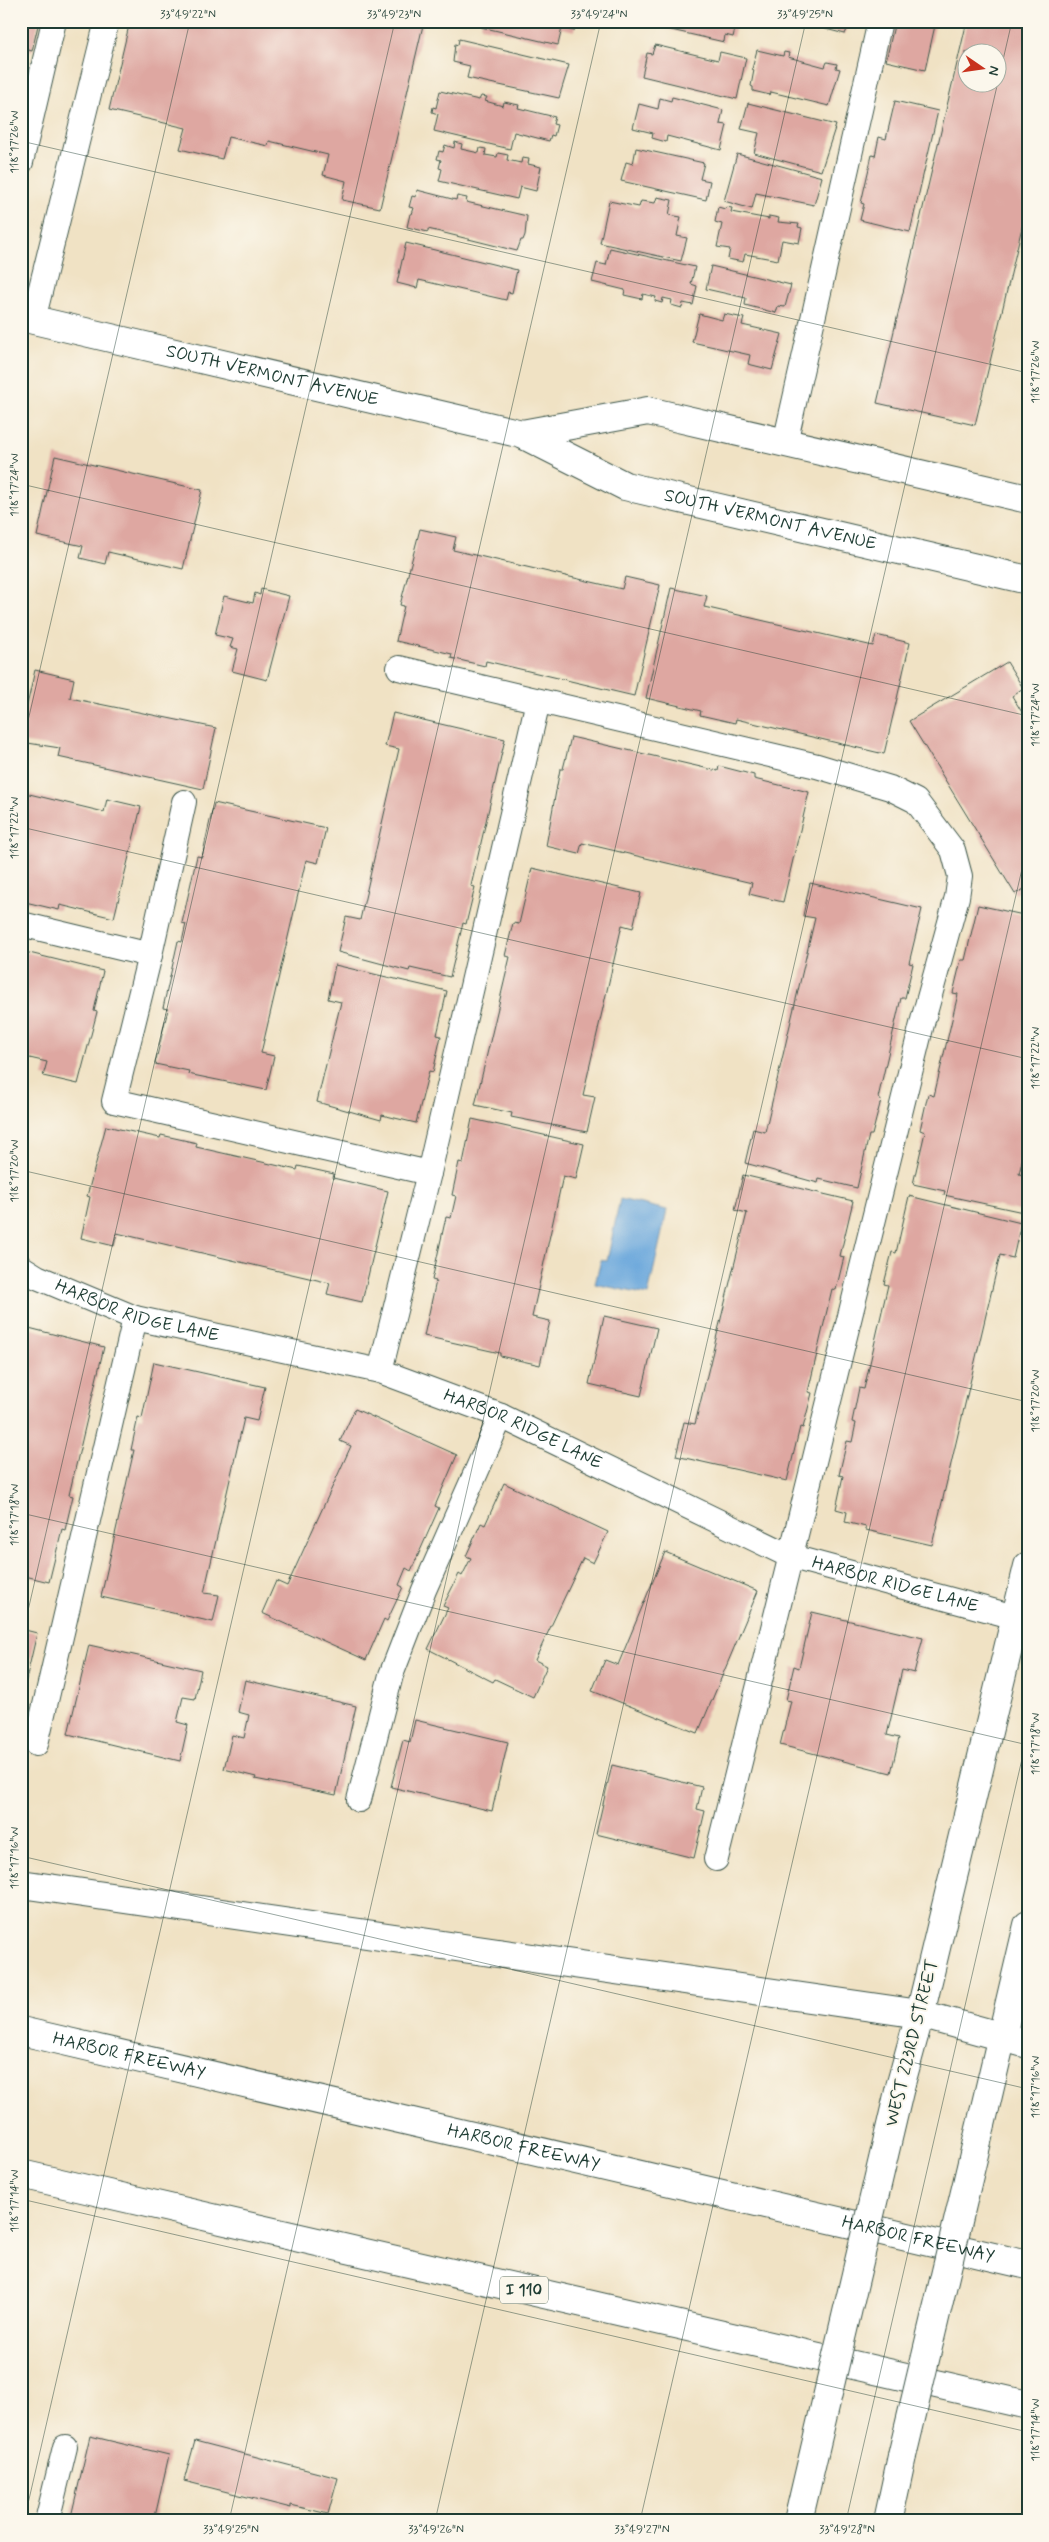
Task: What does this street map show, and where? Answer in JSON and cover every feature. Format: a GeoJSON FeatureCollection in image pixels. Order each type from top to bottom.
{"type":"FeatureCollection","features":[{"type":"Feature","properties":{"kind":"main road","name":"SOUTH VERMONT AVENUE"},"geometry":{"type":"LineString","coordinates":[[27,318],[522,434],[625,486],[1028,580]]}},
{"type":"Feature","properties":{"kind":"main road","name":"SOUTH VERMONT AVENUE"},"geometry":{"type":"LineString","coordinates":[[522,434],[648,411],[1028,499]]}},
{"type":"Feature","properties":{"kind":"main road","name":"WEST 223RD STREET"},"geometry":{"type":"LineString","coordinates":[[798,2521],[900,2087],[920,2014],[1028,1566]]}},
{"type":"Feature","properties":{"kind":"main road"},"geometry":{"type":"LineString","coordinates":[[21,1884],[920,2014],[1002,2035],[1028,2044]]}},
{"type":"Feature","properties":{"kind":"main road"},"geometry":{"type":"LineString","coordinates":[[888,2521],[1028,1925]]}},
{"type":"Feature","properties":{"kind":"main road","name":"HARBOR FREEWAY"},"geometry":{"type":"LineString","coordinates":[[21,2030],[1028,2265]]}},
{"type":"Feature","properties":{"kind":"main road","name":"I 110"},"geometry":{"type":"LineString","coordinates":[[21,2174],[1028,2405]]}},
{"type":"Feature","properties":{"kind":"lane"},"geometry":{"type":"LineString","coordinates":[[21,162],[54,21]]}},
{"type":"Feature","properties":{"kind":"lane"},"geometry":{"type":"LineString","coordinates":[[27,318],[107,21]]}},
{"type":"Feature","properties":{"kind":"lane"},"geometry":{"type":"LineString","coordinates":[[784,442],[880,21]]}},
{"type":"Feature","properties":{"kind":"lane"},"geometry":{"type":"LineString","coordinates":[[399,668],[817,766],[890,788],[916,801],[953,850],[960,876],[957,897],[923,1020],[716,1859]]}},
{"type":"Feature","properties":{"kind":"lane"},"geometry":{"type":"LineString","coordinates":[[380,1371],[429,1173],[538,700]]}},
{"type":"Feature","properties":{"kind":"lane"},"geometry":{"type":"LineString","coordinates":[[184,802],[150,955],[114,1100],[429,1173]]}},
{"type":"Feature","properties":{"kind":"lane"},"geometry":{"type":"LineString","coordinates":[[21,924],[150,955]]}},
{"type":"Feature","properties":{"kind":"lane","name":"HARBOR RIDGE LANE"},"geometry":{"type":"LineString","coordinates":[[21,1267],[38,1277],[135,1318],[380,1371],[501,1416],[792,1557],[1015,1617]]}},
{"type":"Feature","properties":{"kind":"lane"},"geometry":{"type":"LineString","coordinates":[[36,1744],[135,1318]]}},
{"type":"Feature","properties":{"kind":"lane"},"geometry":{"type":"LineString","coordinates":[[359,1800],[390,1674],[424,1590],[501,1416]]}},
{"type":"Feature","properties":{"kind":"lane"},"geometry":{"type":"LineString","coordinates":[[47,2521],[65,2447]]}},
{"type":"Feature","properties":{"kind":"water"},"geometry":{"type":"Polygon","coordinates":[[[620,1199],[667,1210],[648,1295],[595,1284],[601,1260],[607,1261],[620,1199]]]}},
{"type":"Feature","properties":{"kind":"building"},"geometry":{"type":"Polygon","coordinates":[[[21,21],[39,21],[32,51],[21,48],[21,21]]]}},
{"type":"Feature","properties":{"kind":"building"},"geometry":{"type":"Polygon","coordinates":[[[130,21],[424,21],[380,208],[342,200],[346,181],[323,175],[328,155],[269,141],[268,146],[228,137],[222,159],[180,149],[186,128],[109,110],[130,21]]]}},
{"type":"Feature","properties":{"kind":"building"},"geometry":{"type":"Polygon","coordinates":[[[482,21],[576,21],[574,31],[562,28],[558,45],[481,27],[482,21]]]}},
{"type":"Feature","properties":{"kind":"building"},"geometry":{"type":"Polygon","coordinates":[[[660,21],[737,21],[733,37],[725,35],[724,42],[658,27],[660,21]]]}},
{"type":"Feature","properties":{"kind":"building"},"geometry":{"type":"Polygon","coordinates":[[[799,21],[851,21],[845,34],[799,22],[799,21]]]}},
{"type":"Feature","properties":{"kind":"building"},"geometry":{"type":"Polygon","coordinates":[[[895,21],[936,21],[925,70],[886,61],[895,21]]]}},
{"type":"Feature","properties":{"kind":"building"},"geometry":{"type":"Polygon","coordinates":[[[967,21],[1028,21],[1028,202],[975,425],[877,403],[956,68],[956,92],[1006,92],[1006,42],[962,42],[967,21]]]}},
{"type":"Feature","properties":{"kind":"building"},"geometry":{"type":"Polygon","coordinates":[[[459,39],[569,65],[559,98],[467,78],[470,66],[453,62],[455,44],[458,45],[459,39]]]}},
{"type":"Feature","properties":{"kind":"building"},"geometry":{"type":"Polygon","coordinates":[[[655,45],[718,60],[720,52],[746,58],[737,99],[642,76],[647,53],[652,54],[655,45]]]}},
{"type":"Feature","properties":{"kind":"building"},"geometry":{"type":"Polygon","coordinates":[[[757,50],[783,56],[784,52],[789,53],[788,57],[825,67],[827,62],[837,64],[836,68],[840,69],[829,106],[771,92],[770,95],[753,91],[751,86],[754,70],[752,69],[757,50]]]}},
{"type":"Feature","properties":{"kind":"building"},"geometry":{"type":"Polygon","coordinates":[[[440,91],[479,100],[481,96],[487,97],[485,101],[503,106],[504,102],[519,105],[518,108],[555,117],[553,124],[557,125],[554,136],[551,135],[549,141],[514,132],[510,149],[434,131],[438,114],[432,112],[433,107],[436,108],[440,91]]]}},
{"type":"Feature","properties":{"kind":"building"},"geometry":{"type":"Polygon","coordinates":[[[672,97],[723,110],[720,124],[727,125],[721,150],[667,136],[666,142],[652,138],[653,133],[633,128],[639,104],[658,109],[660,98],[671,101],[672,97]]]}},
{"type":"Feature","properties":{"kind":"building"},"geometry":{"type":"Polygon","coordinates":[[[895,101],[938,111],[910,232],[860,220],[864,204],[861,203],[872,155],[875,156],[879,137],[886,139],[895,101]]]}},
{"type":"Feature","properties":{"kind":"building"},"geometry":{"type":"Polygon","coordinates":[[[748,103],[836,125],[821,171],[754,153],[759,133],[741,129],[748,103]]]}},
{"type":"Feature","properties":{"kind":"building"},"geometry":{"type":"Polygon","coordinates":[[[455,142],[462,144],[461,149],[479,153],[480,148],[486,149],[485,155],[497,157],[498,153],[508,155],[507,160],[521,163],[522,158],[529,159],[528,164],[541,167],[536,191],[520,187],[517,199],[439,181],[442,169],[439,168],[441,160],[437,159],[439,151],[443,152],[445,145],[454,148],[455,142]]]}},
{"type":"Feature","properties":{"kind":"building"},"geometry":{"type":"Polygon","coordinates":[[[636,148],[704,163],[700,179],[710,181],[706,200],[621,181],[626,162],[633,164],[636,148]]]}},
{"type":"Feature","properties":{"kind":"building"},"geometry":{"type":"Polygon","coordinates":[[[737,154],[822,177],[814,205],[756,193],[752,209],[724,201],[737,154]]]}},
{"type":"Feature","properties":{"kind":"building"},"geometry":{"type":"Polygon","coordinates":[[[417,190],[456,200],[457,196],[467,198],[466,202],[527,216],[523,240],[521,240],[517,251],[428,229],[428,232],[407,227],[410,214],[412,214],[414,208],[409,207],[412,196],[416,197],[417,190]]]}},
{"type":"Feature","properties":{"kind":"building"},"geometry":{"type":"Polygon","coordinates":[[[657,197],[672,200],[669,215],[681,217],[677,236],[687,238],[681,261],[600,243],[609,201],[639,207],[641,201],[655,203],[657,197]]]}},
{"type":"Feature","properties":{"kind":"building"},"geometry":{"type":"Polygon","coordinates":[[[718,207],[732,208],[731,212],[769,219],[769,216],[779,218],[778,222],[799,224],[798,227],[802,228],[799,243],[782,240],[778,260],[745,254],[743,262],[728,259],[730,249],[717,247],[722,224],[715,222],[718,207]]]}},
{"type":"Feature","properties":{"kind":"building"},"geometry":{"type":"Polygon","coordinates":[[[406,243],[517,270],[512,293],[508,292],[506,300],[419,280],[417,288],[397,283],[406,243]]]}},
{"type":"Feature","properties":{"kind":"building"},"geometry":{"type":"Polygon","coordinates":[[[610,248],[695,267],[691,284],[697,286],[693,305],[683,303],[682,308],[671,305],[672,300],[663,298],[662,303],[655,301],[656,297],[643,294],[642,299],[624,295],[625,290],[592,282],[597,263],[606,265],[610,248]]]}},
{"type":"Feature","properties":{"kind":"building"},"geometry":{"type":"Polygon","coordinates":[[[711,266],[791,285],[785,307],[778,306],[776,313],[745,305],[746,298],[706,289],[711,266]]]}},
{"type":"Feature","properties":{"kind":"building"},"geometry":{"type":"Polygon","coordinates":[[[699,314],[722,320],[724,314],[744,318],[742,325],[782,334],[772,370],[748,364],[750,355],[692,342],[699,314]]]}},
{"type":"Feature","properties":{"kind":"building"},"geometry":{"type":"Polygon","coordinates":[[[55,456],[202,490],[183,569],[108,552],[105,564],[80,558],[83,546],[37,536],[55,456]]]}},
{"type":"Feature","properties":{"kind":"building"},"geometry":{"type":"Polygon","coordinates":[[[420,529],[456,537],[453,550],[622,589],[625,577],[660,585],[634,696],[486,661],[485,666],[451,658],[452,654],[396,641],[404,606],[400,605],[420,529]]]}},
{"type":"Feature","properties":{"kind":"building"},"geometry":{"type":"Polygon","coordinates":[[[671,588],[707,596],[704,607],[873,646],[876,635],[910,643],[884,754],[736,719],[735,723],[700,715],[701,711],[646,698],[671,588]]]}},
{"type":"Feature","properties":{"kind":"building"},"geometry":{"type":"Polygon","coordinates":[[[261,589],[289,596],[267,680],[232,671],[238,649],[230,647],[233,639],[215,635],[224,596],[253,603],[255,593],[260,595],[261,589]]]}},
{"type":"Feature","properties":{"kind":"building"},"geometry":{"type":"Polygon","coordinates":[[[1007,662],[1023,688],[1012,696],[1028,722],[1028,887],[1015,894],[909,721],[1007,662]]]}},
{"type":"Feature","properties":{"kind":"building"},"geometry":{"type":"Polygon","coordinates":[[[35,670],[74,679],[70,698],[216,728],[203,789],[58,757],[60,748],[21,742],[21,732],[35,670]]]}},
{"type":"Feature","properties":{"kind":"building"},"geometry":{"type":"Polygon","coordinates":[[[393,713],[505,739],[471,886],[475,887],[466,924],[463,923],[450,977],[410,968],[409,971],[338,952],[346,917],[360,920],[399,749],[385,746],[393,713]]]}},
{"type":"Feature","properties":{"kind":"building"},"geometry":{"type":"Polygon","coordinates":[[[571,737],[718,771],[719,766],[754,775],[754,779],[809,792],[783,902],[749,894],[752,883],[582,843],[579,854],[546,846],[560,769],[563,769],[571,737]]]}},
{"type":"Feature","properties":{"kind":"building"},"geometry":{"type":"Polygon","coordinates":[[[21,792],[104,812],[107,799],[141,807],[114,918],[60,905],[59,910],[21,901],[21,792]]]}},
{"type":"Feature","properties":{"kind":"building"},"geometry":{"type":"Polygon","coordinates":[[[214,803],[326,828],[318,863],[306,860],[261,1053],[274,1056],[266,1090],[188,1074],[189,1071],[155,1064],[168,1009],[163,1008],[178,941],[182,942],[186,924],[182,923],[197,856],[202,857],[214,803]]]}},
{"type":"Feature","properties":{"kind":"building"},"geometry":{"type":"Polygon","coordinates":[[[532,868],[641,893],[633,928],[622,925],[583,1095],[595,1097],[587,1132],[511,1117],[512,1113],[475,1105],[510,957],[505,956],[513,923],[519,924],[532,868]]]}},
{"type":"Feature","properties":{"kind":"building"},"geometry":{"type":"Polygon","coordinates":[[[810,883],[922,909],[909,963],[913,964],[905,998],[901,998],[878,1098],[881,1100],[872,1135],[869,1135],[857,1188],[819,1179],[818,1183],[745,1163],[753,1129],[765,1132],[815,918],[803,916],[810,883]]]}},
{"type":"Feature","properties":{"kind":"building"},"geometry":{"type":"Polygon","coordinates":[[[978,905],[1028,916],[1028,1136],[1019,1174],[1028,1176],[1028,1190],[1023,1212],[944,1195],[945,1191],[913,1184],[925,1132],[920,1130],[928,1094],[934,1096],[958,994],[953,993],[961,960],[965,960],[978,905]]]}},
{"type":"Feature","properties":{"kind":"building"},"geometry":{"type":"Polygon","coordinates":[[[21,951],[103,971],[94,1011],[97,1012],[78,1084],[43,1076],[47,1062],[21,1056],[21,951]]]}},
{"type":"Feature","properties":{"kind":"building"},"geometry":{"type":"Polygon","coordinates":[[[335,965],[447,991],[437,1035],[441,1036],[433,1072],[429,1071],[416,1123],[382,1115],[381,1120],[317,1102],[341,1002],[328,999],[335,965]]]}},
{"type":"Feature","properties":{"kind":"building"},"geometry":{"type":"Polygon","coordinates":[[[472,1119],[584,1144],[576,1179],[563,1176],[532,1317],[550,1321],[540,1365],[500,1356],[500,1353],[424,1336],[436,1281],[432,1280],[446,1217],[451,1218],[456,1196],[452,1195],[459,1162],[463,1163],[472,1119]]]}},
{"type":"Feature","properties":{"kind":"building"},"geometry":{"type":"Polygon","coordinates":[[[106,1126],[160,1138],[161,1135],[197,1143],[196,1147],[297,1170],[298,1166],[334,1174],[333,1178],[388,1191],[362,1302],[327,1294],[330,1283],[117,1233],[114,1246],[81,1238],[90,1197],[87,1196],[106,1126]]]}},
{"type":"Feature","properties":{"kind":"building"},"geometry":{"type":"Polygon","coordinates":[[[743,1175],[853,1201],[840,1256],[844,1257],[836,1290],[832,1289],[808,1392],[812,1393],[803,1428],[800,1427],[787,1481],[676,1456],[684,1422],[695,1424],[747,1213],[735,1210],[743,1175]]]}},
{"type":"Feature","properties":{"kind":"building"},"geometry":{"type":"Polygon","coordinates":[[[909,1196],[1021,1223],[1013,1258],[1000,1255],[932,1545],[866,1530],[866,1527],[845,1522],[847,1512],[836,1509],[843,1476],[839,1475],[847,1441],[852,1442],[856,1423],[852,1422],[859,1388],[864,1389],[888,1285],[884,1284],[892,1252],[896,1253],[909,1196]]]}},
{"type":"Feature","properties":{"kind":"building"},"geometry":{"type":"Polygon","coordinates":[[[604,1316],[657,1328],[641,1396],[589,1384],[604,1316]]]}},
{"type":"Feature","properties":{"kind":"building"},"geometry":{"type":"Polygon","coordinates":[[[21,1326],[104,1347],[69,1495],[73,1496],[65,1530],[62,1529],[49,1582],[21,1575],[21,1326]]]}},
{"type":"Feature","properties":{"kind":"building"},"geometry":{"type":"Polygon","coordinates":[[[154,1362],[265,1387],[257,1421],[244,1418],[204,1593],[219,1595],[213,1622],[101,1597],[134,1450],[131,1450],[138,1417],[142,1418],[154,1362]]]}},
{"type":"Feature","properties":{"kind":"building"},"geometry":{"type":"Polygon","coordinates":[[[355,1409],[457,1455],[435,1506],[439,1508],[411,1571],[406,1568],[399,1585],[403,1587],[387,1621],[384,1619],[366,1660],[262,1613],[276,1581],[287,1586],[351,1446],[340,1441],[355,1409]]]}},
{"type":"Feature","properties":{"kind":"building"},"geometry":{"type":"Polygon","coordinates":[[[504,1483],[608,1532],[593,1563],[583,1558],[535,1660],[547,1666],[533,1697],[495,1679],[493,1682],[428,1649],[448,1608],[443,1606],[459,1574],[462,1576],[471,1558],[466,1556],[481,1523],[485,1525],[504,1483]]]}},
{"type":"Feature","properties":{"kind":"building"},"geometry":{"type":"Polygon","coordinates":[[[665,1552],[758,1591],[698,1733],[592,1691],[605,1660],[618,1665],[665,1552]]]}},
{"type":"Feature","properties":{"kind":"building"},"geometry":{"type":"Polygon","coordinates":[[[812,1612],[923,1638],[914,1673],[902,1670],[887,1735],[899,1738],[891,1773],[780,1745],[791,1701],[786,1700],[794,1666],[799,1668],[812,1612]]]}},
{"type":"Feature","properties":{"kind":"building"},"geometry":{"type":"Polygon","coordinates":[[[21,1629],[37,1633],[22,1697],[21,1697],[21,1629]]]}},
{"type":"Feature","properties":{"kind":"building"},"geometry":{"type":"Polygon","coordinates":[[[89,1645],[201,1670],[195,1699],[183,1697],[177,1722],[188,1725],[180,1761],[68,1734],[89,1645]]]}},
{"type":"Feature","properties":{"kind":"building"},"geometry":{"type":"Polygon","coordinates":[[[245,1680],[356,1706],[336,1795],[255,1779],[256,1777],[224,1769],[232,1735],[244,1738],[249,1715],[238,1712],[245,1680]]]}},
{"type":"Feature","properties":{"kind":"building"},"geometry":{"type":"Polygon","coordinates":[[[415,1720],[508,1742],[492,1811],[391,1787],[403,1740],[410,1742],[415,1720]]]}},
{"type":"Feature","properties":{"kind":"building"},"geometry":{"type":"Polygon","coordinates":[[[612,1765],[702,1787],[697,1809],[705,1811],[694,1858],[596,1834],[612,1765]]]}},
{"type":"Feature","properties":{"kind":"building"},"geometry":{"type":"Polygon","coordinates":[[[90,2436],[169,2455],[154,2521],[70,2521],[90,2436]]]}},
{"type":"Feature","properties":{"kind":"building"},"geometry":{"type":"Polygon","coordinates":[[[195,2441],[338,2478],[328,2514],[291,2505],[291,2508],[184,2481],[195,2441]]]}},
{"type":"Feature","properties":{"kind":"building"},"geometry":{"type":"Polygon","coordinates":[[[424,2515],[449,2519],[449,2521],[423,2521],[424,2515]]]}}]}
